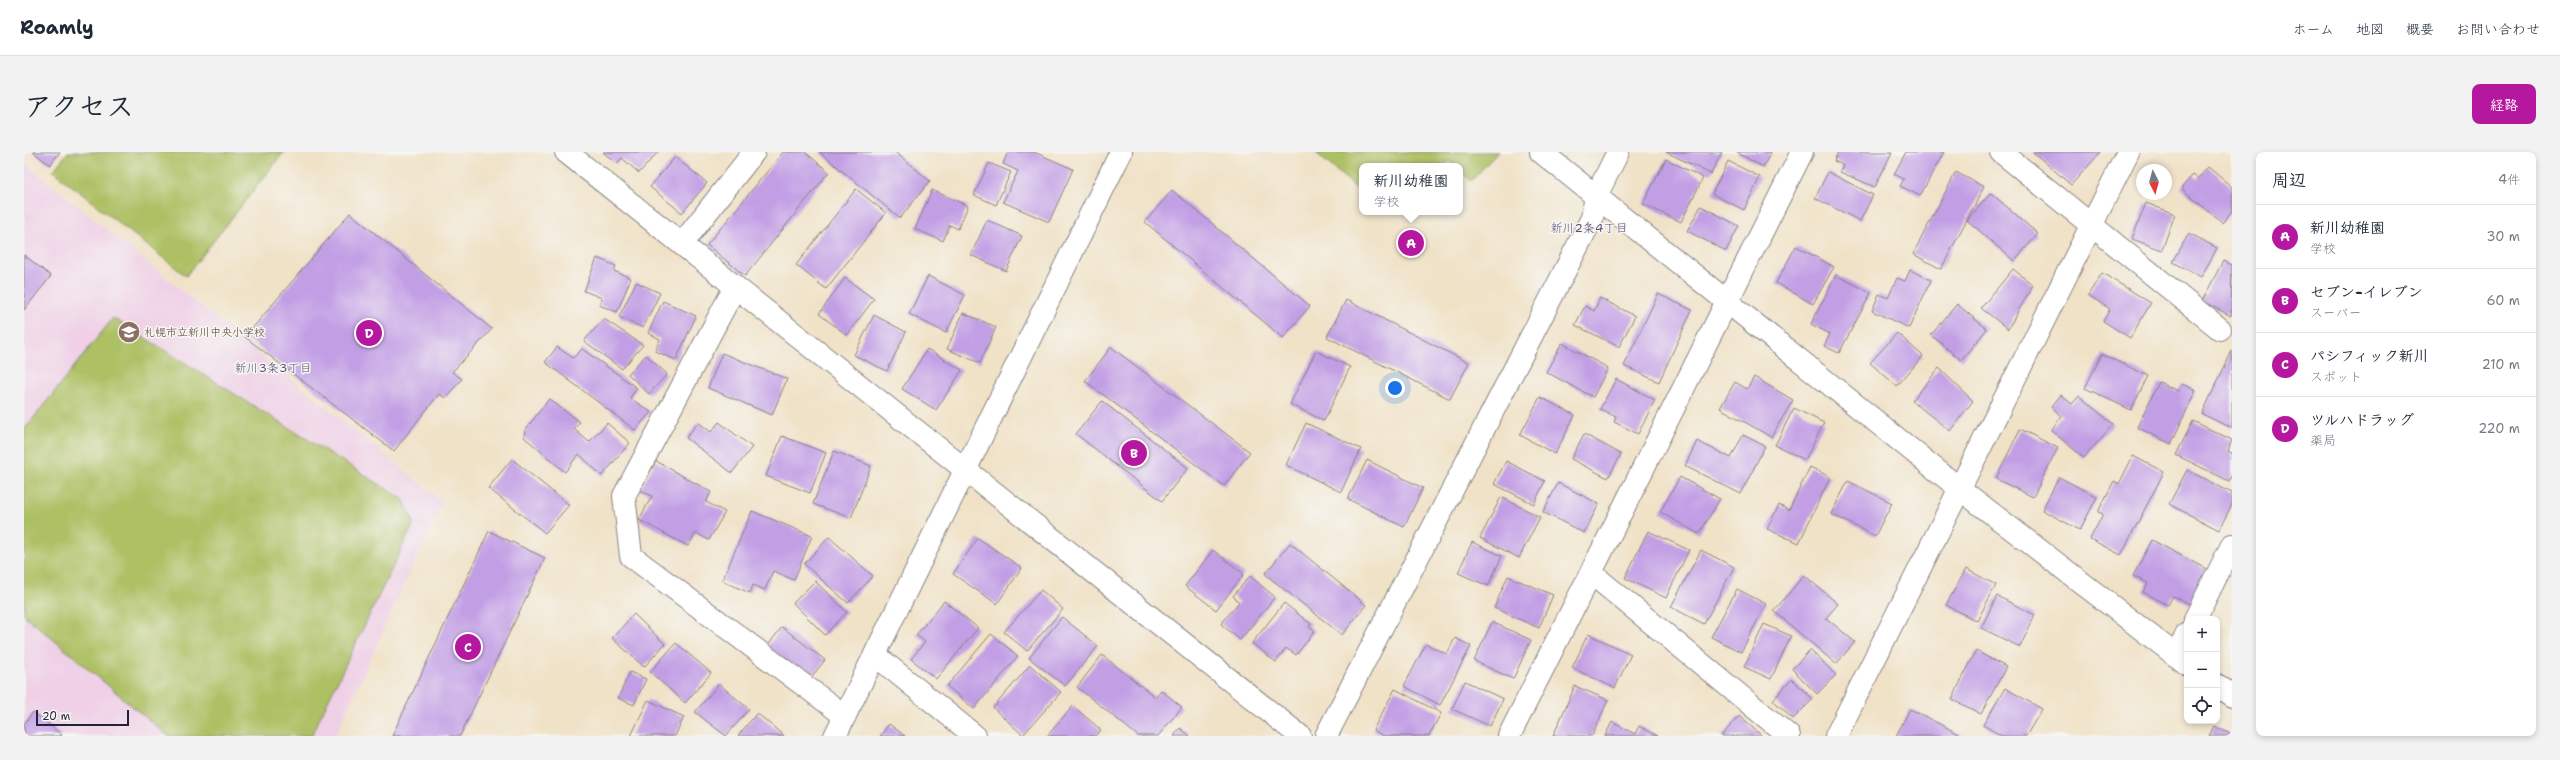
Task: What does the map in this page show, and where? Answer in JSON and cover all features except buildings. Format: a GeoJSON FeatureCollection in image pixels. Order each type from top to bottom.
{"type":"FeatureCollection","features":[{"type":"Feature","properties":{"kind":"street"},"geometry":{"type":"LineString","coordinates":[[566,152],[1300,736]]}},
{"type":"Feature","properties":{"kind":"street"},"geometry":{"type":"LineString","coordinates":[[682,244],[754,152]]}},
{"type":"Feature","properties":{"kind":"street"},"geometry":{"type":"LineString","coordinates":[[835,736],[1120,152]]}},
{"type":"Feature","properties":{"kind":"street"},"geometry":{"type":"LineString","coordinates":[[1541,152],[1960,489],[2182,660],[2184,650]]}},
{"type":"Feature","properties":{"kind":"street"},"geometry":{"type":"LineString","coordinates":[[1326,736],[1592,218],[1596,196],[1618,152]]}},
{"type":"Feature","properties":{"kind":"street"},"geometry":{"type":"LineString","coordinates":[[1509,736],[1802,152]]}},
{"type":"Feature","properties":{"kind":"street"},"geometry":{"type":"LineString","coordinates":[[2001,152],[2220,329]]}},
{"type":"Feature","properties":{"kind":"street"},"geometry":{"type":"LineString","coordinates":[[1836,736],[2128,152]]}},
{"type":"Feature","properties":{"kind":"street"},"geometry":{"type":"LineString","coordinates":[[735,287],[624,496],[630,556],[845,716]]}},
{"type":"Feature","properties":{"kind":"street"},"geometry":{"type":"LineString","coordinates":[[2196,616],[2232,545]]}},
{"type":"Feature","properties":{"kind":"street"},"geometry":{"type":"LineString","coordinates":[[1591,573],[1789,736]]}},
{"type":"Feature","properties":{"kind":"street"},"geometry":{"type":"LineString","coordinates":[[875,655],[975,736]]}},
{"type":"Feature","properties":{"kind":"street"},"geometry":{"type":"LineString","coordinates":[[2220,688],[2232,696]]}},
{"type":"Feature","properties":{"kind":"shaded area","name":"札幌市立新川中央小学校"},"geometry":{"type":"Polygon","coordinates":[[[24,163],[442,501],[335,736],[24,736],[24,163]]]}},
{"type":"Feature","properties":{"kind":"green space"},"geometry":{"type":"Polygon","coordinates":[[[68,152],[284,152],[186,276],[53,171],[68,152]]]}},
{"type":"Feature","properties":{"kind":"green space"},"geometry":{"type":"Polygon","coordinates":[[[1315,152],[1498,152],[1471,181],[1463,174],[1463,163],[1451,163],[1449,161],[1447,163],[1359,163],[1359,190],[1315,152]]]}},
{"type":"Feature","properties":{"kind":"green space","name":"札幌市立新川中央小学校"},"geometry":{"type":"Polygon","coordinates":[[[113,318],[403,499],[414,523],[311,736],[168,736],[24,615],[24,430],[113,318]]]}},
{"type":"Feature","properties":{"kind":"place","name":"新川幼稚園"},"geometry":{"type":"Point","coordinates":[1411,243]}},
{"type":"Feature","properties":{"kind":"place","name":"札幌市立新川中央小学校"},"geometry":{"type":"Point","coordinates":[129,332]}},
{"type":"Feature","properties":{"kind":"place","name":"ツルハドラッグ"},"geometry":{"type":"Point","coordinates":[369,333]}},
{"type":"Feature","properties":{"kind":"place","name":"セブン-イレブン"},"geometry":{"type":"Point","coordinates":[1134,453]}},
{"type":"Feature","properties":{"kind":"place","name":"パシフィック新川"},"geometry":{"type":"Point","coordinates":[468,647]}},
{"type":"Feature","properties":{"kind":"district","name":"新川2条4丁目"},"geometry":{"type":"Point","coordinates":[1589,228]}},
{"type":"Feature","properties":{"kind":"district","name":"新川3条3丁目"},"geometry":{"type":"Point","coordinates":[273,368]}}]}
